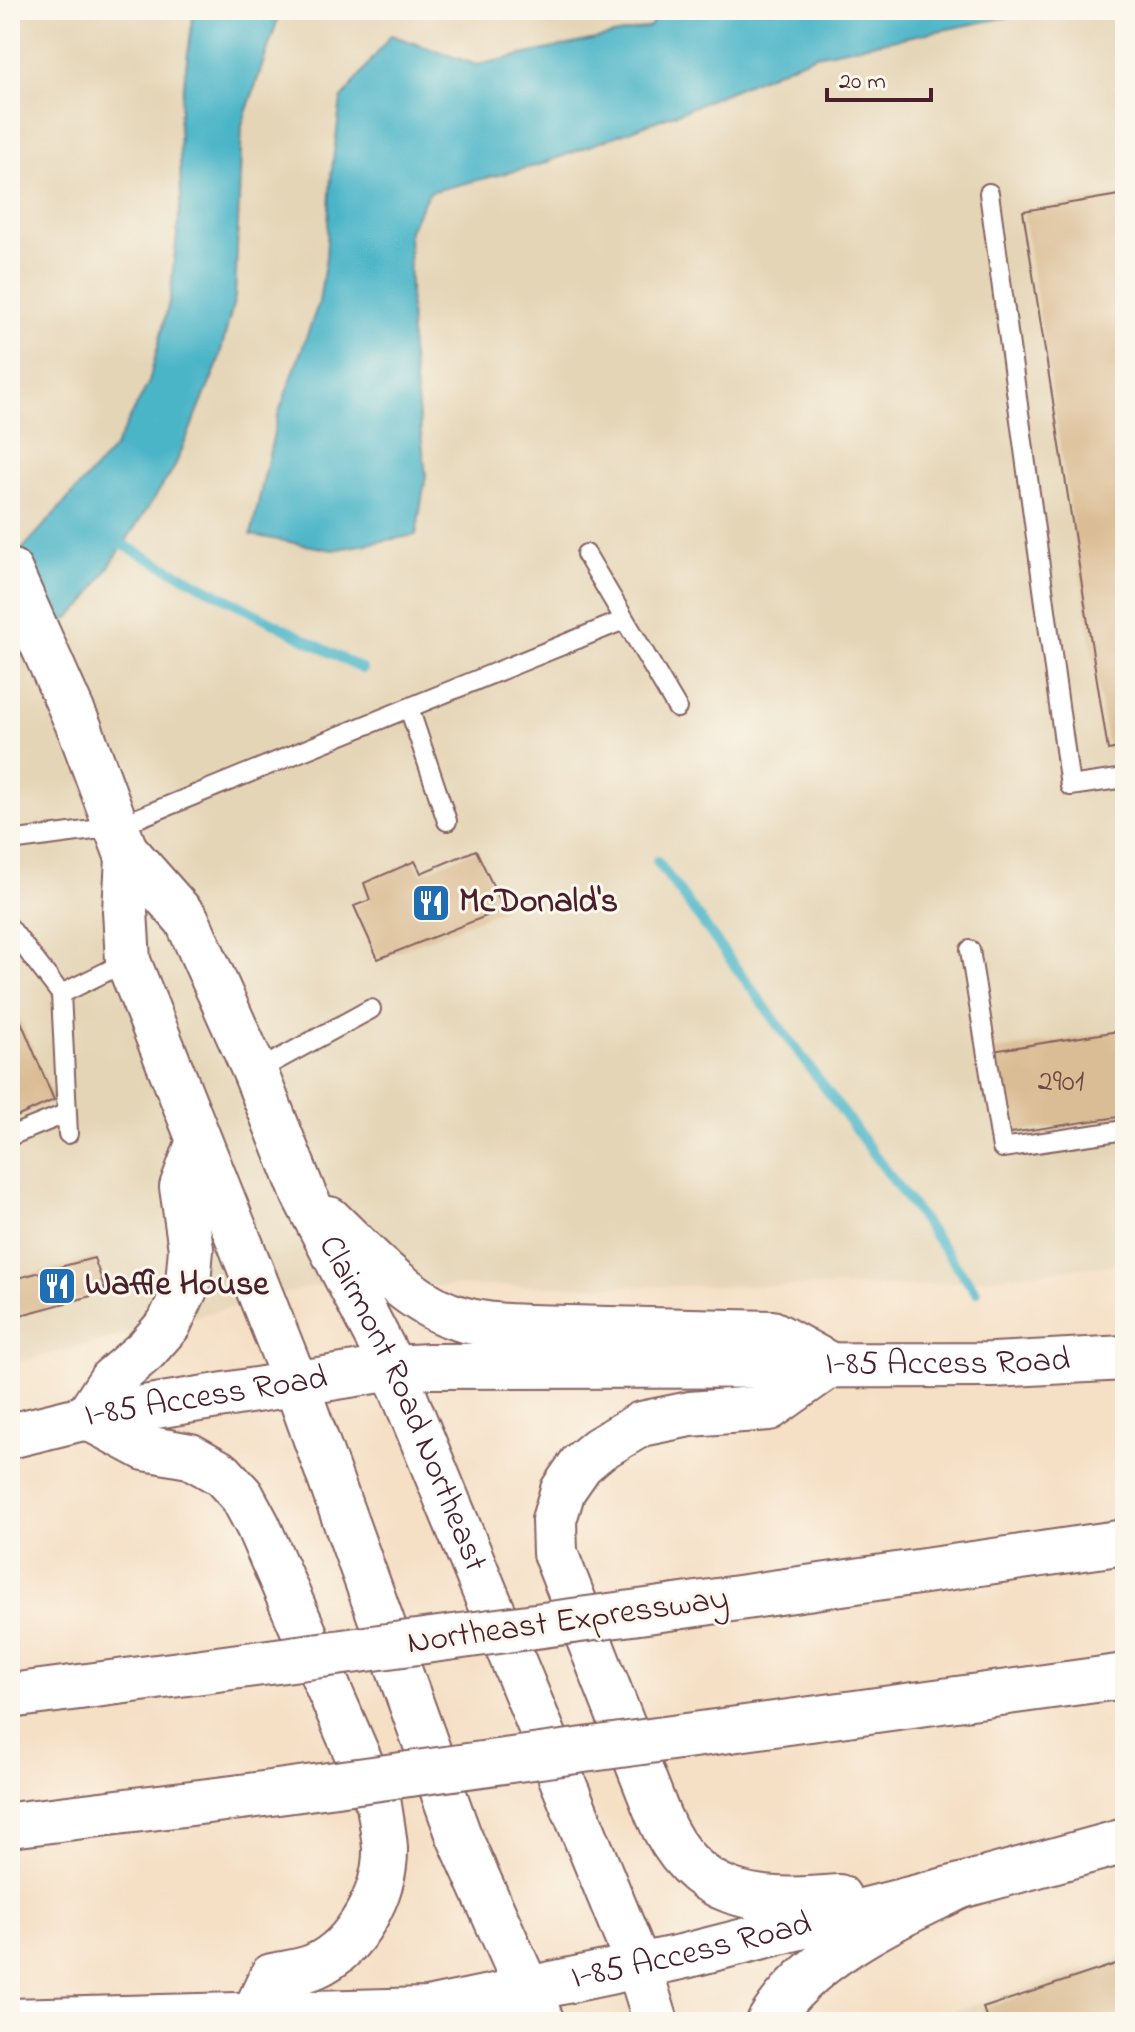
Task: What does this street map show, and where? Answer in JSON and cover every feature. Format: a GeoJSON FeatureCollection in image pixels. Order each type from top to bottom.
{"type":"FeatureCollection","features":[{"type":"Feature","properties":{"kind":"main road","name":"Clairmont Road Northeast"},"geometry":{"type":"LineString","coordinates":[[10,571],[80,729],[128,858],[125,911],[128,961],[296,1384],[459,1836],[534,2006]]}},
{"type":"Feature","properties":{"kind":"main road","name":"Clairmont Road Northeast"},"geometry":{"type":"LineString","coordinates":[[121,839],[187,920],[255,1072],[304,1195],[393,1368],[639,1967],[656,2022]]}},
{"type":"Feature","properties":{"kind":"main road"},"geometry":{"type":"LineString","coordinates":[[199,1141],[182,1187],[191,1249],[188,1283],[169,1324],[146,1350],[111,1380],[87,1417],[145,1448],[190,1456],[222,1474],[242,1496],[258,1526],[379,1805],[385,1851],[376,1896],[358,1930],[335,1953],[314,1967],[272,1976],[256,2018]]}},
{"type":"Feature","properties":{"kind":"main road"},"geometry":{"type":"LineString","coordinates":[[304,1195],[387,1274],[428,1304],[454,1317],[507,1326],[772,1333],[830,1365],[769,1408],[690,1414],[641,1424],[599,1449],[581,1464],[563,1490],[554,1520],[555,1553],[668,1840],[683,1860],[700,1874],[743,1895],[789,1901],[961,1886]]}},
{"type":"Feature","properties":{"kind":"main road","name":"I-85 Access Road"},"geometry":{"type":"LineString","coordinates":[[10,1436],[87,1417],[393,1368],[993,1365],[1125,1358]]}},
{"type":"Feature","properties":{"kind":"main road","name":"Northeast Expressway"},"geometry":{"type":"LineString","coordinates":[[10,1696],[676,1607],[1125,1542]]}},
{"type":"Feature","properties":{"kind":"main road"},"geometry":{"type":"LineString","coordinates":[[10,1825],[241,1797],[1125,1676]]}},
{"type":"Feature","properties":{"kind":"main road","name":"I-85 Access Road"},"geometry":{"type":"LineString","coordinates":[[10,2021],[256,2018],[534,2006],[639,1967],[961,1886],[1125,1841]]}},
{"type":"Feature","properties":{"kind":"main road"},"geometry":{"type":"LineString","coordinates":[[769,2022],[781,2001],[806,1976],[875,1927],[961,1886]]}},
{"type":"Feature","properties":{"kind":"lane"},"geometry":{"type":"LineString","coordinates":[[989,193],[1070,786],[1125,778]]}},
{"type":"Feature","properties":{"kind":"lane"},"geometry":{"type":"LineString","coordinates":[[586,554],[677,708]]}},
{"type":"Feature","properties":{"kind":"lane"},"geometry":{"type":"LineString","coordinates":[[10,841],[121,839],[409,708],[624,620]]}},
{"type":"Feature","properties":{"kind":"lane"},"geometry":{"type":"LineString","coordinates":[[409,708],[447,821]]}},
{"type":"Feature","properties":{"kind":"lane"},"geometry":{"type":"LineString","coordinates":[[10,928],[61,994],[68,1134]]}},
{"type":"Feature","properties":{"kind":"lane"},"geometry":{"type":"LineString","coordinates":[[970,950],[1002,1148],[1125,1130]]}},
{"type":"Feature","properties":{"kind":"lane"},"geometry":{"type":"LineString","coordinates":[[61,994],[128,961]]}},
{"type":"Feature","properties":{"kind":"lane"},"geometry":{"type":"LineString","coordinates":[[255,1072],[371,1009]]}},
{"type":"Feature","properties":{"kind":"lane"},"geometry":{"type":"LineString","coordinates":[[10,1136],[65,1114]]}},
{"type":"Feature","properties":{"kind":"shaded area"},"geometry":{"type":"Polygon","coordinates":[[[10,10],[1125,10],[1125,1263],[919,1286],[314,1286],[10,1364],[10,10]]]}},
{"type":"Feature","properties":{"kind":"shaded area"},"geometry":{"type":"Polygon","coordinates":[[[1125,1956],[1125,2022],[920,2022],[1013,1992],[1125,1956]]]}},
{"type":"Feature","properties":{"kind":"water"},"geometry":{"type":"Polygon","coordinates":[[[194,10],[281,10],[242,125],[235,297],[217,366],[174,468],[83,606],[10,665],[10,563],[115,447],[149,382],[170,298],[181,199],[179,118],[194,10]]]}},
{"type":"Feature","properties":{"kind":"water"},"geometry":{"type":"Polygon","coordinates":[[[660,10],[1044,10],[816,55],[685,110],[539,165],[429,192],[409,230],[411,350],[426,475],[416,535],[333,550],[251,535],[278,415],[319,302],[341,100],[391,35],[477,65],[650,27],[660,10]]]}},
{"type":"Feature","properties":{"kind":"building"},"geometry":{"type":"Polygon","coordinates":[[[1125,194],[1125,747],[1108,750],[1023,211],[1125,194]]]}},
{"type":"Feature","properties":{"kind":"building","name":"McDonald's"},"geometry":{"type":"Polygon","coordinates":[[[476,850],[504,909],[378,959],[354,906],[370,900],[364,883],[415,861],[421,873],[476,850]]]}},
{"type":"Feature","properties":{"kind":"building"},"geometry":{"type":"Polygon","coordinates":[[[10,995],[54,1100],[10,1120],[10,995]]]}},
{"type":"Feature","properties":{"kind":"building"},"geometry":{"type":"Polygon","coordinates":[[[1125,1030],[1125,1116],[1004,1134],[992,1051],[1125,1030]]]}},
{"type":"Feature","properties":{"kind":"building","name":"Waffle House"},"geometry":{"type":"Polygon","coordinates":[[[94,1258],[106,1292],[10,1318],[10,1280],[94,1258]]]}},
{"type":"Feature","properties":{"kind":"building"},"geometry":{"type":"Polygon","coordinates":[[[1125,1961],[1125,2022],[988,2022],[983,2008],[1125,1961]]]}},
{"type":"Feature","properties":{"kind":"waterway"},"geometry":{"type":"LineString","coordinates":[[112,539],[362,669]]}},
{"type":"Feature","properties":{"kind":"waterway"},"geometry":{"type":"LineString","coordinates":[[657,861],[976,1292]]}},
{"type":"Feature","properties":{"kind":"place","name":"McDonald's"},"geometry":{"type":"Point","coordinates":[431,903]}},
{"type":"Feature","properties":{"kind":"place","name":"Waffle House"},"geometry":{"type":"Point","coordinates":[57,1286]}}]}
